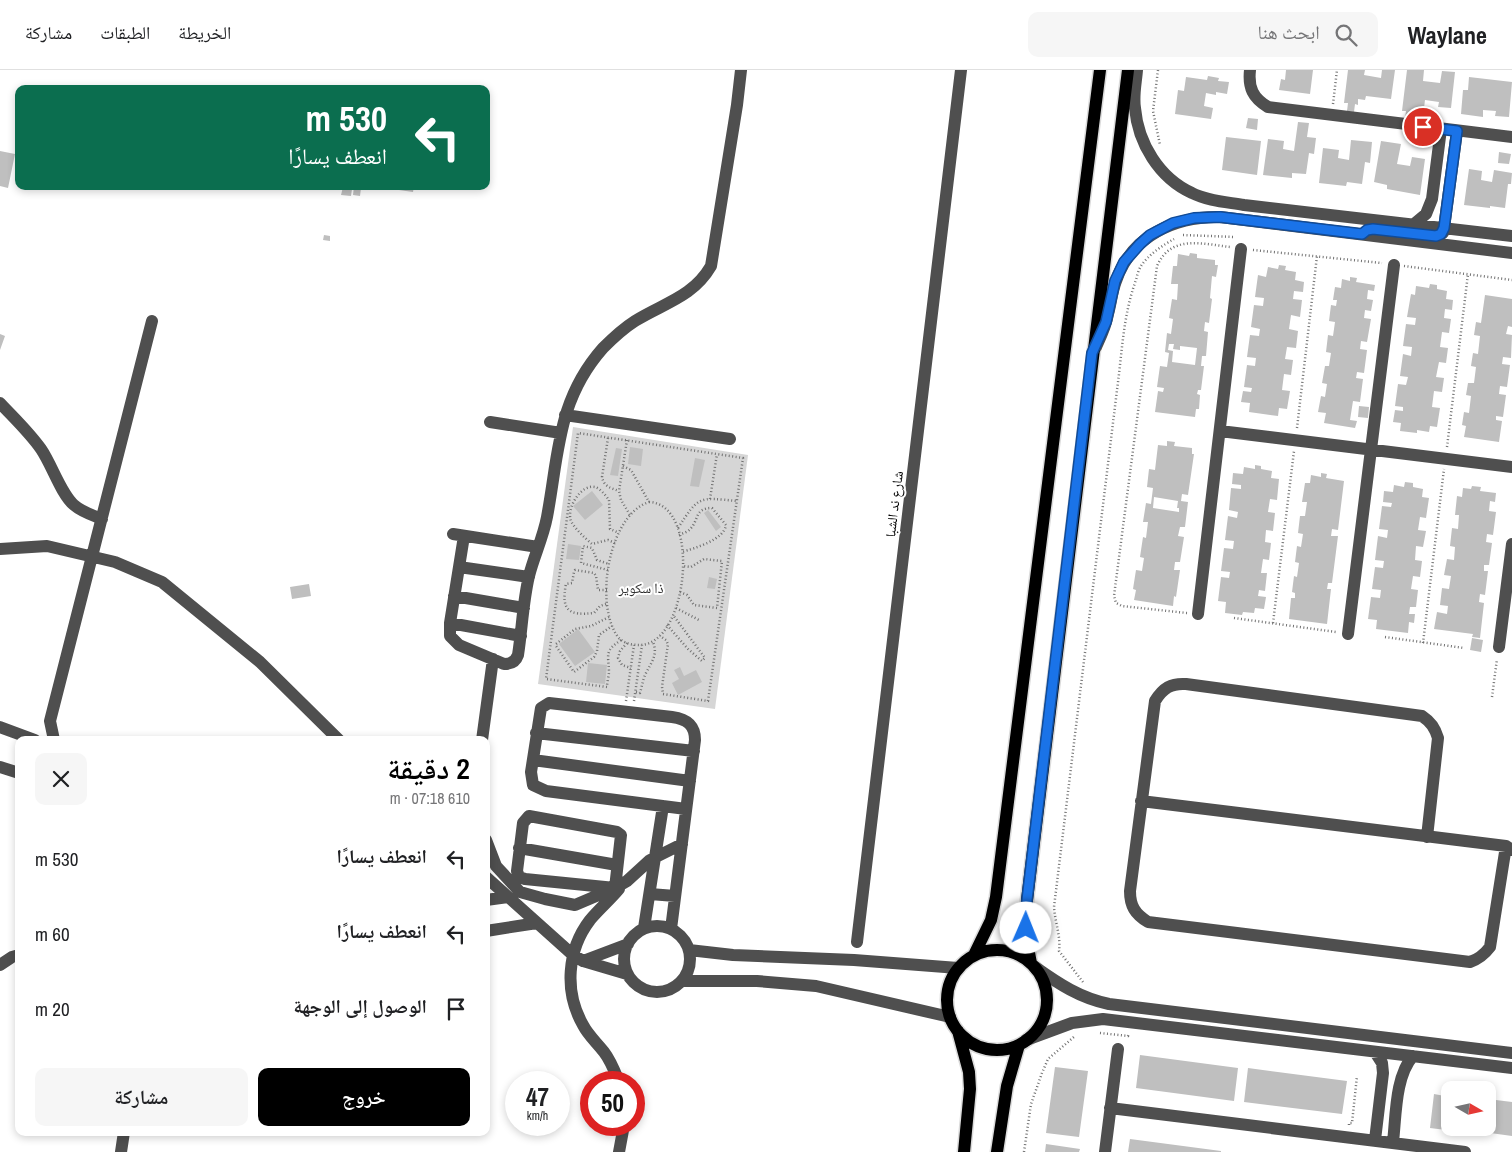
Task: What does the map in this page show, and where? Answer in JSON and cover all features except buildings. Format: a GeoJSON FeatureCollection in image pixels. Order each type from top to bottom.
{"type":"FeatureCollection","features":[{"type":"Feature","properties":{"kind":"main road"},"geometry":{"type":"LineString","coordinates":[[974,955],[991,920],[996,897],[1100,70]]}},
{"type":"Feature","properties":{"kind":"main road"},"geometry":{"type":"LineString","coordinates":[[1033,965],[1027,942],[1027,900],[1092,353],[1128,70]]}},
{"type":"Feature","properties":{"kind":"main road"},"geometry":{"type":"LineString","coordinates":[[998,950],[1010,951],[1033,965],[1042,978],[1047,1006],[1043,1019],[1036,1031],[1023,1043],[1009,1049],[986,1049],[966,1039],[958,1031],[950,1017],[947,1004],[951,979],[958,968],[974,955],[985,951],[998,950]]}},
{"type":"Feature","properties":{"kind":"main road"},"geometry":{"type":"LineString","coordinates":[[958,1031],[970,1089],[964,1152]]}},
{"type":"Feature","properties":{"kind":"main road"},"geometry":{"type":"LineString","coordinates":[[997,1152],[1007,1086],[1023,1043]]}},
{"type":"Feature","properties":{"kind":"street"},"geometry":{"type":"LineString","coordinates":[[538,548],[458,535],[459,566],[450,623],[450,636],[456,642],[504,664],[514,661],[518,655],[528,577],[538,548],[546,519],[565,415],[581,378],[606,346],[634,322],[696,286],[711,266],[741,70]]}},
{"type":"Feature","properties":{"kind":"street","name":"شارع ند الشبا"},"geometry":{"type":"LineString","coordinates":[[857,942],[962,70]]}},
{"type":"Feature","properties":{"kind":"street"},"geometry":{"type":"LineString","coordinates":[[1137,70],[1134,107],[1139,131],[1154,161],[1171,180],[1182,188],[1205,198],[1244,205],[1512,236]]}},
{"type":"Feature","properties":{"kind":"street"},"geometry":{"type":"LineString","coordinates":[[1250,70],[1249,82],[1252,92],[1258,101],[1268,108],[1512,137]]}},
{"type":"Feature","properties":{"kind":"street"},"geometry":{"type":"LineString","coordinates":[[1414,224],[1426,214],[1432,199],[1441,129]]}},
{"type":"Feature","properties":{"kind":"street"},"geometry":{"type":"LineString","coordinates":[[1362,234],[1367,230],[1373,229],[1436,236],[1443,233],[1457,131]]}},
{"type":"Feature","properties":{"kind":"street"},"geometry":{"type":"LineString","coordinates":[[1092,353],[1106,322],[1117,276],[1124,262],[1140,244],[1161,228],[1184,220],[1207,217],[1242,220],[1512,253]]}},
{"type":"Feature","properties":{"kind":"street"},"geometry":{"type":"LineString","coordinates":[[1198,614],[1242,249]]}},
{"type":"Feature","properties":{"kind":"street"},"geometry":{"type":"LineString","coordinates":[[1348,634],[1394,265]]}},
{"type":"Feature","properties":{"kind":"street"},"geometry":{"type":"LineString","coordinates":[[36,736],[50,721],[152,321]]}},
{"type":"Feature","properties":{"kind":"street"},"geometry":{"type":"LineString","coordinates":[[0,403],[36,442],[73,504],[87,513],[102,519]]}},
{"type":"Feature","properties":{"kind":"street"},"geometry":{"type":"LineString","coordinates":[[565,415],[730,439]]}},
{"type":"Feature","properties":{"kind":"street"},"geometry":{"type":"LineString","coordinates":[[490,422],[561,433]]}},
{"type":"Feature","properties":{"kind":"street"},"geometry":{"type":"LineString","coordinates":[[1220,430],[1512,467]]}},
{"type":"Feature","properties":{"kind":"street"},"geometry":{"type":"LineString","coordinates":[[1499,647],[1512,544]]}},
{"type":"Feature","properties":{"kind":"street"},"geometry":{"type":"LineString","coordinates":[[0,549],[47,546],[115,562],[162,582],[260,662],[335,736]]}},
{"type":"Feature","properties":{"kind":"street"},"geometry":{"type":"LineString","coordinates":[[459,566],[528,577]]}},
{"type":"Feature","properties":{"kind":"street"},"geometry":{"type":"LineString","coordinates":[[454,596],[524,608]]}},
{"type":"Feature","properties":{"kind":"street"},"geometry":{"type":"LineString","coordinates":[[450,623],[520,636]]}},
{"type":"Feature","properties":{"kind":"street"},"geometry":{"type":"LineString","coordinates":[[483,736],[493,659]]}},
{"type":"Feature","properties":{"kind":"street"},"geometry":{"type":"LineString","coordinates":[[1141,801],[1427,837],[1510,846],[1490,947],[1478,959],[1470,962],[1158,924],[1148,922],[1140,917],[1134,910],[1130,900],[1141,801],[1155,701],[1167,687],[1177,684],[1196,685],[1422,716],[1430,721],[1436,729],[1438,738],[1427,837]]}},
{"type":"Feature","properties":{"kind":"street"},"geometry":{"type":"LineString","coordinates":[[671,929],[694,751],[695,733],[692,726],[687,721],[630,708],[549,703],[541,708],[536,732],[531,779],[533,785],[538,788],[686,809]]}},
{"type":"Feature","properties":{"kind":"street"},"geometry":{"type":"LineString","coordinates":[[50,721],[53,736]]}},
{"type":"Feature","properties":{"kind":"street"},"geometry":{"type":"LineString","coordinates":[[0,727],[25,736]]}},
{"type":"Feature","properties":{"kind":"street"},"geometry":{"type":"LineString","coordinates":[[536,732],[694,751]]}},
{"type":"Feature","properties":{"kind":"street"},"geometry":{"type":"LineString","coordinates":[[533,760],[690,781]]}},
{"type":"Feature","properties":{"kind":"street"},"geometry":{"type":"LineString","coordinates":[[0,767],[15,772]]}},
{"type":"Feature","properties":{"kind":"street"},"geometry":{"type":"LineString","coordinates":[[644,928],[663,806]]}},
{"type":"Feature","properties":{"kind":"street"},"geometry":{"type":"LineString","coordinates":[[532,816],[619,833],[621,839],[618,865],[619,886],[519,877],[517,871],[519,848],[524,820],[532,816]]}},
{"type":"Feature","properties":{"kind":"street"},"geometry":{"type":"LineString","coordinates":[[614,1071],[610,1062],[589,1034],[574,1004],[570,982],[578,958],[578,940],[590,919],[619,886],[655,857],[682,844]]}},
{"type":"Feature","properties":{"kind":"street"},"geometry":{"type":"LineString","coordinates":[[519,848],[618,865]]}},
{"type":"Feature","properties":{"kind":"street"},"geometry":{"type":"LineString","coordinates":[[490,850],[496,866],[520,892],[544,900],[575,905],[619,886]]}},
{"type":"Feature","properties":{"kind":"street"},"geometry":{"type":"LineString","coordinates":[[490,881],[578,958],[627,974]]}},
{"type":"Feature","properties":{"kind":"street"},"geometry":{"type":"LineString","coordinates":[[650,894],[675,896]]}},
{"type":"Feature","properties":{"kind":"street"},"geometry":{"type":"LineString","coordinates":[[490,899],[508,897]]}},
{"type":"Feature","properties":{"kind":"street"},"geometry":{"type":"LineString","coordinates":[[490,930],[537,923]]}},
{"type":"Feature","properties":{"kind":"street"},"geometry":{"type":"LineString","coordinates":[[658,926],[671,929],[682,937],[689,950],[689,968],[682,981],[666,992],[650,992],[636,986],[627,974],[624,958],[628,944],[644,928],[658,926]]}},
{"type":"Feature","properties":{"kind":"street"},"geometry":{"type":"LineString","coordinates":[[578,958],[628,944]]}},
{"type":"Feature","properties":{"kind":"street"},"geometry":{"type":"LineString","coordinates":[[0,955],[15,949]]}},
{"type":"Feature","properties":{"kind":"street"},"geometry":{"type":"LineString","coordinates":[[689,950],[733,955],[829,959],[958,968]]}},
{"type":"Feature","properties":{"kind":"street"},"geometry":{"type":"LineString","coordinates":[[0,965],[15,956]]}},
{"type":"Feature","properties":{"kind":"street"},"geometry":{"type":"LineString","coordinates":[[1033,965],[1073,992],[1109,1004],[1512,1053]]}},
{"type":"Feature","properties":{"kind":"street"},"geometry":{"type":"LineString","coordinates":[[682,981],[737,980],[816,986],[950,1017]]}},
{"type":"Feature","properties":{"kind":"street"},"geometry":{"type":"LineString","coordinates":[[1023,1043],[1072,1023],[1103,1019],[1512,1068]]}},
{"type":"Feature","properties":{"kind":"street"},"geometry":{"type":"LineString","coordinates":[[1105,1152],[1118,1049]]}},
{"type":"Feature","properties":{"kind":"street"},"geometry":{"type":"LineString","coordinates":[[1375,1052],[1382,1063],[1383,1073],[1375,1140]]}},
{"type":"Feature","properties":{"kind":"street"},"geometry":{"type":"LineString","coordinates":[[1393,1142],[1402,1073],[1413,1056]]}},
{"type":"Feature","properties":{"kind":"street"},"geometry":{"type":"LineString","coordinates":[[1110,1108],[1465,1152]]}},
{"type":"Feature","properties":{"kind":"street"},"geometry":{"type":"LineString","coordinates":[[121,1152],[123,1136]]}},
{"type":"Feature","properties":{"kind":"street"},"geometry":{"type":"LineString","coordinates":[[619,1152],[622,1136]]}},
{"type":"Feature","properties":{"kind":"path"},"geometry":{"type":"LineString","coordinates":[[1158,70],[1153,110],[1161,153]]}},
{"type":"Feature","properties":{"kind":"path"},"geometry":{"type":"LineString","coordinates":[[1334,116],[1333,107],[1337,70]]}},
{"type":"Feature","properties":{"kind":"path"},"geometry":{"type":"LineString","coordinates":[[1089,989],[1059,952],[1060,941],[1054,907],[1117,390],[1131,294],[1141,266],[1166,244],[1181,235],[1240,238],[1242,220]]}},
{"type":"Feature","properties":{"kind":"path"},"geometry":{"type":"LineString","coordinates":[[621,640],[608,652],[609,670],[607,687],[546,679],[578,433],[743,458],[708,701],[663,694],[662,687],[668,644],[660,636]]}},
{"type":"Feature","properties":{"kind":"path"},"geometry":{"type":"LineString","coordinates":[[608,438],[602,477],[603,482],[610,488],[620,491]]}},
{"type":"Feature","properties":{"kind":"path"},"geometry":{"type":"LineString","coordinates":[[627,440],[620,491],[621,500],[630,515]]}},
{"type":"Feature","properties":{"kind":"path"},"geometry":{"type":"LineString","coordinates":[[710,499],[717,454]]}},
{"type":"Feature","properties":{"kind":"path"},"geometry":{"type":"LineString","coordinates":[[623,466],[631,470],[649,502]]}},
{"type":"Feature","properties":{"kind":"path"},"geometry":{"type":"LineString","coordinates":[[615,543],[608,540],[593,544],[574,525],[570,515],[572,504],[576,497],[589,488],[598,488],[610,503],[610,529],[619,533]]}},
{"type":"Feature","properties":{"kind":"path"},"geometry":{"type":"LineString","coordinates":[[678,528],[700,500],[737,501]]}},
{"type":"Feature","properties":{"kind":"path"},"geometry":{"type":"LineString","coordinates":[[649,502],[666,507],[675,519],[678,528],[683,566],[680,592],[673,615],[660,636],[653,642],[642,646],[621,640],[612,626],[607,604],[608,570],[619,533],[630,515],[643,504],[649,502]]}},
{"type":"Feature","properties":{"kind":"path"},"geometry":{"type":"LineString","coordinates":[[679,535],[689,531],[698,514],[708,508],[712,508],[726,525],[723,532],[713,540],[682,552]]}},
{"type":"Feature","properties":{"kind":"path"},"geometry":{"type":"LineString","coordinates":[[608,570],[581,562],[583,546],[592,548],[598,560],[609,564]]}},
{"type":"Feature","properties":{"kind":"path"},"geometry":{"type":"LineString","coordinates":[[680,592],[688,594],[694,605],[717,608],[722,560],[704,559],[691,567],[683,566]]}},
{"type":"Feature","properties":{"kind":"path"},"geometry":{"type":"LineString","coordinates":[[607,590],[598,590],[594,573],[575,570],[572,584],[566,584],[564,601],[568,611],[574,613],[594,613],[600,606],[607,604]]}},
{"type":"Feature","properties":{"kind":"path"},"geometry":{"type":"LineString","coordinates":[[676,608],[699,620]]}},
{"type":"Feature","properties":{"kind":"path"},"geometry":{"type":"LineString","coordinates":[[667,625],[688,649],[702,661],[705,658],[673,615]]}},
{"type":"Feature","properties":{"kind":"path"},"geometry":{"type":"LineString","coordinates":[[609,617],[591,626],[575,629],[556,644],[574,672],[594,657],[599,635],[612,626]]}},
{"type":"Feature","properties":{"kind":"path"},"geometry":{"type":"LineString","coordinates":[[1234,618],[1348,634]]}},
{"type":"Feature","properties":{"kind":"path"},"geometry":{"type":"LineString","coordinates":[[1385,637],[1464,648]]}},
{"type":"Feature","properties":{"kind":"path"},"geometry":{"type":"LineString","coordinates":[[636,692],[640,693],[646,672],[655,656],[653,642]]}},
{"type":"Feature","properties":{"kind":"path"},"geometry":{"type":"LineString","coordinates":[[627,643],[618,658],[622,665],[631,668]]}},
{"type":"Feature","properties":{"kind":"path"},"geometry":{"type":"LineString","coordinates":[[630,708],[631,668],[634,645]]}},
{"type":"Feature","properties":{"kind":"path"},"geometry":{"type":"LineString","coordinates":[[630,708],[636,692],[642,646]]}},
{"type":"Feature","properties":{"kind":"path"},"geometry":{"type":"LineString","coordinates":[[1492,697],[1499,647]]}},
{"type":"Feature","properties":{"kind":"path"},"geometry":{"type":"LineString","coordinates":[[1095,1033],[1128,1036],[1130,1021]]}},
{"type":"Feature","properties":{"kind":"path"},"geometry":{"type":"LineString","coordinates":[[1024,1152],[1031,1104],[1048,1059],[1078,1034]]}},
{"type":"Feature","properties":{"kind":"path"},"geometry":{"type":"LineString","coordinates":[[1348,1136],[1349,1122],[1352,1123],[1357,1076]]}},
{"type":"Feature","properties":{"kind":"green space","name":"ذا سكوير"},"geometry":{"type":"Polygon","coordinates":[[[573,427],[748,455],[715,709],[538,684],[573,427]]]}},
{"type":"Feature","properties":{"kind":"route"},"geometry":{"type":"LineString","coordinates":[[1026,928],[1027,900],[1092,353],[1106,322],[1115,281],[1119,272],[1124,262],[1150,235],[1173,223],[1194,218],[1220,217],[1362,234],[1367,230],[1373,229],[1439,236],[1443,233],[1444,228],[1457,131],[1423,127]]}}]}
